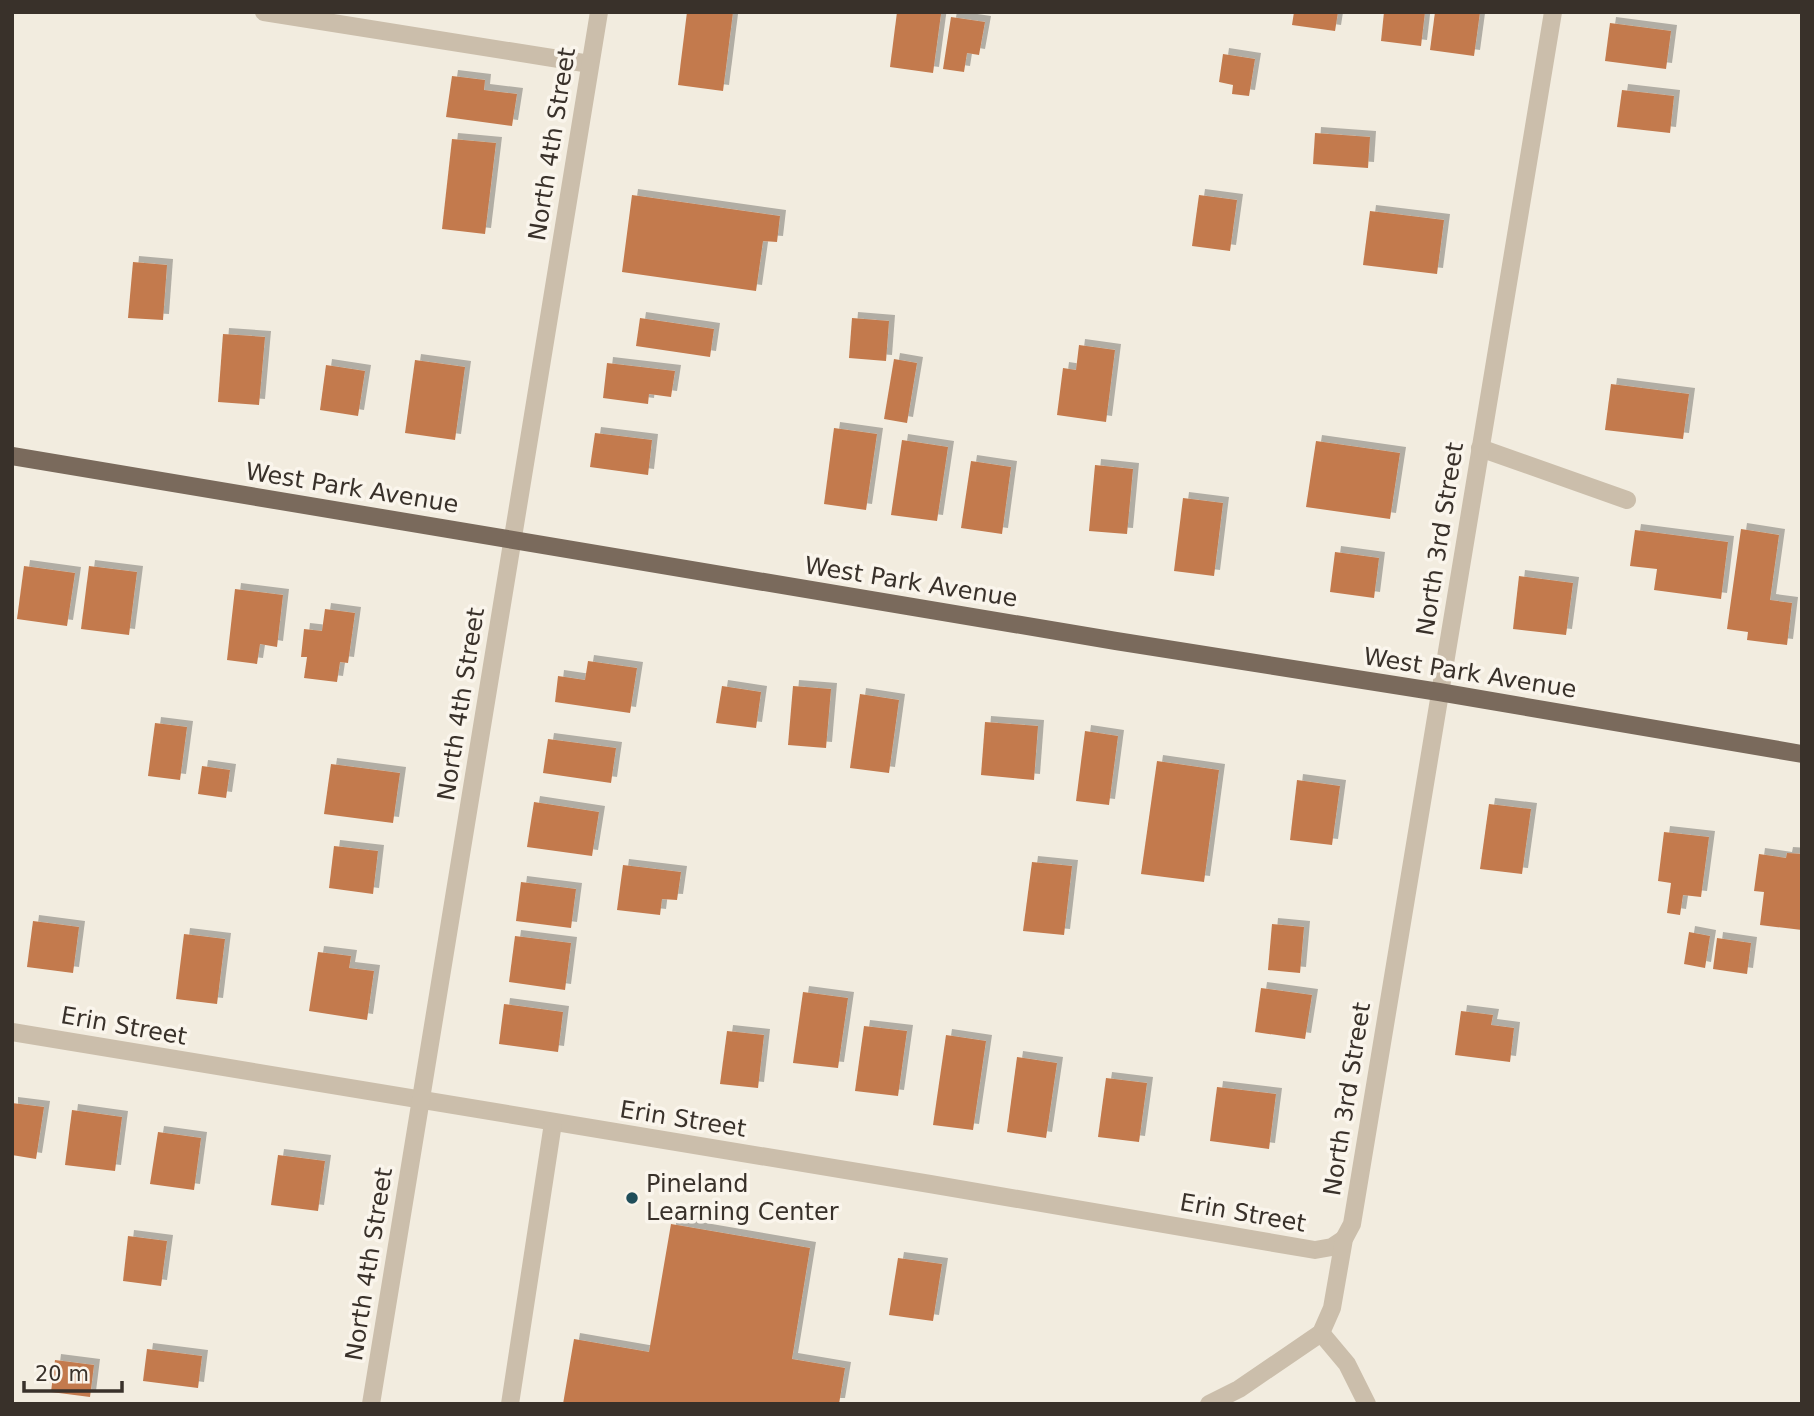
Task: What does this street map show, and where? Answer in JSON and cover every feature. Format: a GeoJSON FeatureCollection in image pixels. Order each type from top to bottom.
{"type":"FeatureCollection","features":[{"type":"Feature","properties":{"kind":"main road","name":"West Park Avenue"},"geometry":{"type":"LineString","coordinates":[[12,456],[1802,754]]}},
{"type":"Feature","properties":{"kind":"street"},"geometry":{"type":"LineString","coordinates":[[264,12],[590,64]]}},
{"type":"Feature","properties":{"kind":"street","name":"North 4th Street"},"geometry":{"type":"LineString","coordinates":[[371,1404],[599,12]]}},
{"type":"Feature","properties":{"kind":"street","name":"North 3rd Street"},"geometry":{"type":"LineString","coordinates":[[1321,1333],[1332,1308],[1344,1239],[1352,1224],[1553,12]]}},
{"type":"Feature","properties":{"kind":"street"},"geometry":{"type":"LineString","coordinates":[[1480,448],[1627,500]]}},
{"type":"Feature","properties":{"kind":"street","name":"Erin Street"},"geometry":{"type":"LineString","coordinates":[[12,1032],[1315,1250],[1332,1247],[1344,1239]]}},
{"type":"Feature","properties":{"kind":"street"},"geometry":{"type":"LineString","coordinates":[[510,1404],[553,1122]]}},
{"type":"Feature","properties":{"kind":"street"},"geometry":{"type":"LineString","coordinates":[[1209,1404],[1239,1389],[1321,1333],[1347,1364],[1367,1404]]}},
{"type":"Feature","properties":{"kind":"building"},"geometry":{"type":"Polygon","coordinates":[[[687,12],[733,12],[723,91],[678,85],[687,12]]]}},
{"type":"Feature","properties":{"kind":"building"},"geometry":{"type":"Polygon","coordinates":[[[897,12],[941,14],[933,73],[890,67],[897,12]]]}},
{"type":"Feature","properties":{"kind":"building"},"geometry":{"type":"Polygon","coordinates":[[[1294,12],[1338,12],[1335,31],[1292,25],[1294,12]]]}},
{"type":"Feature","properties":{"kind":"building"},"geometry":{"type":"Polygon","coordinates":[[[1384,12],[1425,12],[1421,46],[1381,41],[1384,12]]]}},
{"type":"Feature","properties":{"kind":"building"},"geometry":{"type":"Polygon","coordinates":[[[1435,12],[1480,12],[1474,56],[1430,50],[1435,12]]]}},
{"type":"Feature","properties":{"kind":"building"},"geometry":{"type":"Polygon","coordinates":[[[951,17],[985,22],[979,55],[967,53],[964,72],[943,69],[951,17]]]}},
{"type":"Feature","properties":{"kind":"building"},"geometry":{"type":"Polygon","coordinates":[[[1610,23],[1671,31],[1666,69],[1605,61],[1610,23]]]}},
{"type":"Feature","properties":{"kind":"building"},"geometry":{"type":"Polygon","coordinates":[[[1223,54],[1255,59],[1249,96],[1232,94],[1233,85],[1219,82],[1223,54]]]}},
{"type":"Feature","properties":{"kind":"building"},"geometry":{"type":"Polygon","coordinates":[[[452,76],[485,80],[484,90],[517,94],[512,126],[446,117],[452,76]]]}},
{"type":"Feature","properties":{"kind":"building"},"geometry":{"type":"Polygon","coordinates":[[[1622,90],[1674,96],[1670,133],[1617,127],[1622,90]]]}},
{"type":"Feature","properties":{"kind":"building"},"geometry":{"type":"Polygon","coordinates":[[[1315,133],[1370,137],[1368,168],[1313,164],[1315,133]]]}},
{"type":"Feature","properties":{"kind":"building"},"geometry":{"type":"Polygon","coordinates":[[[452,139],[496,143],[485,234],[442,229],[452,139]]]}},
{"type":"Feature","properties":{"kind":"building"},"geometry":{"type":"Polygon","coordinates":[[[632,195],[780,216],[777,242],[763,241],[756,291],[622,272],[632,195]]]}},
{"type":"Feature","properties":{"kind":"building"},"geometry":{"type":"Polygon","coordinates":[[[1199,195],[1237,200],[1230,251],[1192,246],[1199,195]]]}},
{"type":"Feature","properties":{"kind":"building"},"geometry":{"type":"Polygon","coordinates":[[[1370,211],[1444,220],[1437,274],[1363,265],[1370,211]]]}},
{"type":"Feature","properties":{"kind":"building"},"geometry":{"type":"Polygon","coordinates":[[[133,262],[167,265],[163,320],[128,318],[133,262]]]}},
{"type":"Feature","properties":{"kind":"building"},"geometry":{"type":"Polygon","coordinates":[[[640,318],[714,329],[710,357],[636,346],[640,318]]]}},
{"type":"Feature","properties":{"kind":"building"},"geometry":{"type":"Polygon","coordinates":[[[852,318],[889,321],[886,361],[849,358],[852,318]]]}},
{"type":"Feature","properties":{"kind":"building"},"geometry":{"type":"Polygon","coordinates":[[[223,334],[265,337],[259,405],[218,402],[223,334]]]}},
{"type":"Feature","properties":{"kind":"building"},"geometry":{"type":"Polygon","coordinates":[[[1079,345],[1115,350],[1106,422],[1057,415],[1063,368],[1076,370],[1079,345]]]}},
{"type":"Feature","properties":{"kind":"building"},"geometry":{"type":"Polygon","coordinates":[[[894,359],[917,363],[907,423],[884,419],[894,359]]]}},
{"type":"Feature","properties":{"kind":"building"},"geometry":{"type":"Polygon","coordinates":[[[415,360],[465,367],[455,440],[405,433],[415,360]]]}},
{"type":"Feature","properties":{"kind":"building"},"geometry":{"type":"Polygon","coordinates":[[[607,363],[675,371],[671,397],[649,394],[648,404],[603,398],[607,363]]]}},
{"type":"Feature","properties":{"kind":"building"},"geometry":{"type":"Polygon","coordinates":[[[326,365],[365,371],[358,416],[320,410],[326,365]]]}},
{"type":"Feature","properties":{"kind":"building"},"geometry":{"type":"Polygon","coordinates":[[[1611,384],[1689,394],[1683,439],[1605,430],[1611,384]]]}},
{"type":"Feature","properties":{"kind":"building"},"geometry":{"type":"Polygon","coordinates":[[[834,428],[877,434],[866,510],[824,504],[834,428]]]}},
{"type":"Feature","properties":{"kind":"building"},"geometry":{"type":"Polygon","coordinates":[[[595,433],[652,440],[648,475],[590,467],[595,433]]]}},
{"type":"Feature","properties":{"kind":"building"},"geometry":{"type":"Polygon","coordinates":[[[902,440],[948,447],[937,521],[891,515],[902,440]]]}},
{"type":"Feature","properties":{"kind":"building"},"geometry":{"type":"Polygon","coordinates":[[[1316,441],[1400,453],[1390,519],[1306,507],[1316,441]]]}},
{"type":"Feature","properties":{"kind":"building"},"geometry":{"type":"Polygon","coordinates":[[[971,461],[1011,467],[1002,534],[961,528],[971,461]]]}},
{"type":"Feature","properties":{"kind":"building"},"geometry":{"type":"Polygon","coordinates":[[[1095,465],[1133,469],[1127,534],[1089,531],[1095,465]]]}},
{"type":"Feature","properties":{"kind":"building"},"geometry":{"type":"Polygon","coordinates":[[[1183,498],[1223,503],[1214,576],[1174,571],[1183,498]]]}},
{"type":"Feature","properties":{"kind":"building"},"geometry":{"type":"Polygon","coordinates":[[[1741,529],[1779,535],[1770,600],[1792,603],[1787,645],[1747,640],[1748,632],[1727,629],[1741,529]]]}},
{"type":"Feature","properties":{"kind":"building"},"geometry":{"type":"Polygon","coordinates":[[[1635,530],[1728,542],[1721,599],[1654,590],[1657,569],[1630,566],[1635,530]]]}},
{"type":"Feature","properties":{"kind":"building"},"geometry":{"type":"Polygon","coordinates":[[[1335,552],[1379,558],[1374,598],[1330,592],[1335,552]]]}},
{"type":"Feature","properties":{"kind":"building"},"geometry":{"type":"Polygon","coordinates":[[[24,566],[75,573],[67,626],[17,619],[24,566]]]}},
{"type":"Feature","properties":{"kind":"building"},"geometry":{"type":"Polygon","coordinates":[[[89,566],[137,572],[129,635],[81,629],[89,566]]]}},
{"type":"Feature","properties":{"kind":"building"},"geometry":{"type":"Polygon","coordinates":[[[1519,576],[1573,583],[1566,635],[1513,629],[1519,576]]]}},
{"type":"Feature","properties":{"kind":"building"},"geometry":{"type":"Polygon","coordinates":[[[235,589],[283,595],[277,647],[260,644],[257,664],[227,660],[235,589]]]}},
{"type":"Feature","properties":{"kind":"building"},"geometry":{"type":"Polygon","coordinates":[[[325,609],[355,613],[348,663],[340,662],[337,682],[304,678],[307,657],[301,657],[304,629],[322,631],[325,609]]]}},
{"type":"Feature","properties":{"kind":"building"},"geometry":{"type":"Polygon","coordinates":[[[588,661],[637,668],[630,713],[555,702],[558,676],[585,680],[588,661]]]}},
{"type":"Feature","properties":{"kind":"building"},"geometry":{"type":"Polygon","coordinates":[[[722,686],[761,692],[756,728],[716,723],[722,686]]]}},
{"type":"Feature","properties":{"kind":"building"},"geometry":{"type":"Polygon","coordinates":[[[793,686],[831,689],[826,748],[788,745],[793,686]]]}},
{"type":"Feature","properties":{"kind":"building"},"geometry":{"type":"Polygon","coordinates":[[[860,694],[899,700],[889,773],[850,768],[860,694]]]}},
{"type":"Feature","properties":{"kind":"building"},"geometry":{"type":"Polygon","coordinates":[[[985,722],[1038,726],[1034,780],[981,775],[985,722]]]}},
{"type":"Feature","properties":{"kind":"building"},"geometry":{"type":"Polygon","coordinates":[[[155,723],[187,727],[180,780],[148,776],[155,723]]]}},
{"type":"Feature","properties":{"kind":"building"},"geometry":{"type":"Polygon","coordinates":[[[1085,731],[1118,736],[1109,805],[1076,801],[1085,731]]]}},
{"type":"Feature","properties":{"kind":"building"},"geometry":{"type":"Polygon","coordinates":[[[548,739],[616,748],[611,783],[543,773],[548,739]]]}},
{"type":"Feature","properties":{"kind":"building"},"geometry":{"type":"Polygon","coordinates":[[[1157,761],[1219,770],[1204,882],[1141,874],[1157,761]]]}},
{"type":"Feature","properties":{"kind":"building"},"geometry":{"type":"Polygon","coordinates":[[[331,764],[400,773],[393,823],[324,814],[331,764]]]}},
{"type":"Feature","properties":{"kind":"building"},"geometry":{"type":"Polygon","coordinates":[[[202,766],[230,770],[226,798],[198,794],[202,766]]]}},
{"type":"Feature","properties":{"kind":"building"},"geometry":{"type":"Polygon","coordinates":[[[1297,780],[1340,786],[1332,845],[1290,840],[1297,780]]]}},
{"type":"Feature","properties":{"kind":"building"},"geometry":{"type":"Polygon","coordinates":[[[534,802],[599,812],[592,856],[527,847],[534,802]]]}},
{"type":"Feature","properties":{"kind":"building"},"geometry":{"type":"Polygon","coordinates":[[[1489,804],[1531,809],[1522,874],[1480,869],[1489,804]]]}},
{"type":"Feature","properties":{"kind":"building"},"geometry":{"type":"Polygon","coordinates":[[[1664,832],[1709,837],[1701,897],[1683,895],[1680,915],[1667,913],[1671,883],[1658,881],[1664,832]]]}},
{"type":"Feature","properties":{"kind":"building"},"geometry":{"type":"Polygon","coordinates":[[[334,846],[378,851],[373,894],[329,888],[334,846]]]}},
{"type":"Feature","properties":{"kind":"building"},"geometry":{"type":"Polygon","coordinates":[[[1787,853],[1802,854],[1802,930],[1760,925],[1764,892],[1754,891],[1759,854],[1786,858],[1787,853]]]}},
{"type":"Feature","properties":{"kind":"building"},"geometry":{"type":"Polygon","coordinates":[[[1032,862],[1072,866],[1064,935],[1023,931],[1032,862]]]}},
{"type":"Feature","properties":{"kind":"building"},"geometry":{"type":"Polygon","coordinates":[[[623,865],[681,872],[677,900],[662,899],[660,915],[617,910],[623,865]]]}},
{"type":"Feature","properties":{"kind":"building"},"geometry":{"type":"Polygon","coordinates":[[[521,882],[576,889],[571,928],[516,921],[521,882]]]}},
{"type":"Feature","properties":{"kind":"building"},"geometry":{"type":"Polygon","coordinates":[[[33,921],[79,927],[73,973],[27,967],[33,921]]]}},
{"type":"Feature","properties":{"kind":"building"},"geometry":{"type":"Polygon","coordinates":[[[1272,924],[1304,927],[1300,973],[1268,970],[1272,924]]]}},
{"type":"Feature","properties":{"kind":"building"},"geometry":{"type":"Polygon","coordinates":[[[1689,932],[1710,936],[1705,968],[1684,964],[1689,932]]]}},
{"type":"Feature","properties":{"kind":"building"},"geometry":{"type":"Polygon","coordinates":[[[184,934],[225,939],[217,1004],[176,999],[184,934]]]}},
{"type":"Feature","properties":{"kind":"building"},"geometry":{"type":"Polygon","coordinates":[[[515,936],[571,943],[565,990],[509,982],[515,936]]]}},
{"type":"Feature","properties":{"kind":"building"},"geometry":{"type":"Polygon","coordinates":[[[1717,938],[1751,943],[1747,974],[1713,969],[1717,938]]]}},
{"type":"Feature","properties":{"kind":"building"},"geometry":{"type":"Polygon","coordinates":[[[318,952],[351,956],[349,968],[374,971],[367,1020],[309,1011],[318,952]]]}},
{"type":"Feature","properties":{"kind":"building"},"geometry":{"type":"Polygon","coordinates":[[[1261,988],[1312,995],[1305,1039],[1255,1032],[1261,988]]]}},
{"type":"Feature","properties":{"kind":"building"},"geometry":{"type":"Polygon","coordinates":[[[803,992],[848,998],[838,1068],[793,1063],[803,992]]]}},
{"type":"Feature","properties":{"kind":"building"},"geometry":{"type":"Polygon","coordinates":[[[504,1004],[563,1012],[558,1052],[499,1044],[504,1004]]]}},
{"type":"Feature","properties":{"kind":"building"},"geometry":{"type":"Polygon","coordinates":[[[1461,1011],[1493,1015],[1491,1025],[1514,1028],[1510,1062],[1455,1055],[1461,1011]]]}},
{"type":"Feature","properties":{"kind":"building"},"geometry":{"type":"Polygon","coordinates":[[[864,1026],[907,1031],[898,1096],[855,1091],[864,1026]]]}},
{"type":"Feature","properties":{"kind":"building"},"geometry":{"type":"Polygon","coordinates":[[[727,1031],[764,1035],[758,1088],[720,1084],[727,1031]]]}},
{"type":"Feature","properties":{"kind":"building"},"geometry":{"type":"Polygon","coordinates":[[[946,1035],[986,1041],[973,1130],[933,1125],[946,1035]]]}},
{"type":"Feature","properties":{"kind":"building"},"geometry":{"type":"Polygon","coordinates":[[[1017,1057],[1057,1063],[1046,1138],[1007,1132],[1017,1057]]]}},
{"type":"Feature","properties":{"kind":"building"},"geometry":{"type":"Polygon","coordinates":[[[1106,1078],[1147,1083],[1139,1142],[1098,1137],[1106,1078]]]}},
{"type":"Feature","properties":{"kind":"building"},"geometry":{"type":"Polygon","coordinates":[[[1217,1087],[1276,1094],[1269,1149],[1210,1141],[1217,1087]]]}},
{"type":"Feature","properties":{"kind":"building"},"geometry":{"type":"Polygon","coordinates":[[[12,1103],[44,1107],[36,1159],[12,1155],[12,1103]]]}},
{"type":"Feature","properties":{"kind":"building"},"geometry":{"type":"Polygon","coordinates":[[[72,1110],[122,1117],[115,1171],[65,1165],[72,1110]]]}},
{"type":"Feature","properties":{"kind":"building"},"geometry":{"type":"Polygon","coordinates":[[[158,1132],[201,1138],[194,1190],[150,1184],[158,1132]]]}},
{"type":"Feature","properties":{"kind":"building"},"geometry":{"type":"Polygon","coordinates":[[[278,1155],[325,1161],[318,1211],[271,1205],[278,1155]]]}},
{"type":"Feature","properties":{"kind":"building"},"geometry":{"type":"Polygon","coordinates":[[[671,1224],[810,1248],[792,1359],[845,1368],[839,1404],[563,1404],[574,1339],[649,1352],[671,1224]]]}},
{"type":"Feature","properties":{"kind":"building"},"geometry":{"type":"Polygon","coordinates":[[[128,1236],[167,1241],[161,1286],[123,1281],[128,1236]]]}},
{"type":"Feature","properties":{"kind":"building"},"geometry":{"type":"Polygon","coordinates":[[[898,1258],[942,1264],[933,1321],[889,1315],[898,1258]]]}},
{"type":"Feature","properties":{"kind":"building"},"geometry":{"type":"Polygon","coordinates":[[[147,1349],[202,1356],[198,1388],[143,1381],[147,1349]]]}},
{"type":"Feature","properties":{"kind":"building"},"geometry":{"type":"Polygon","coordinates":[[[55,1360],[94,1365],[90,1397],[51,1392],[55,1360]]]}},
{"type":"Feature","properties":{"kind":"place","name":"Pineland Learning Center"},"geometry":{"type":"Point","coordinates":[632,1198]}}]}
